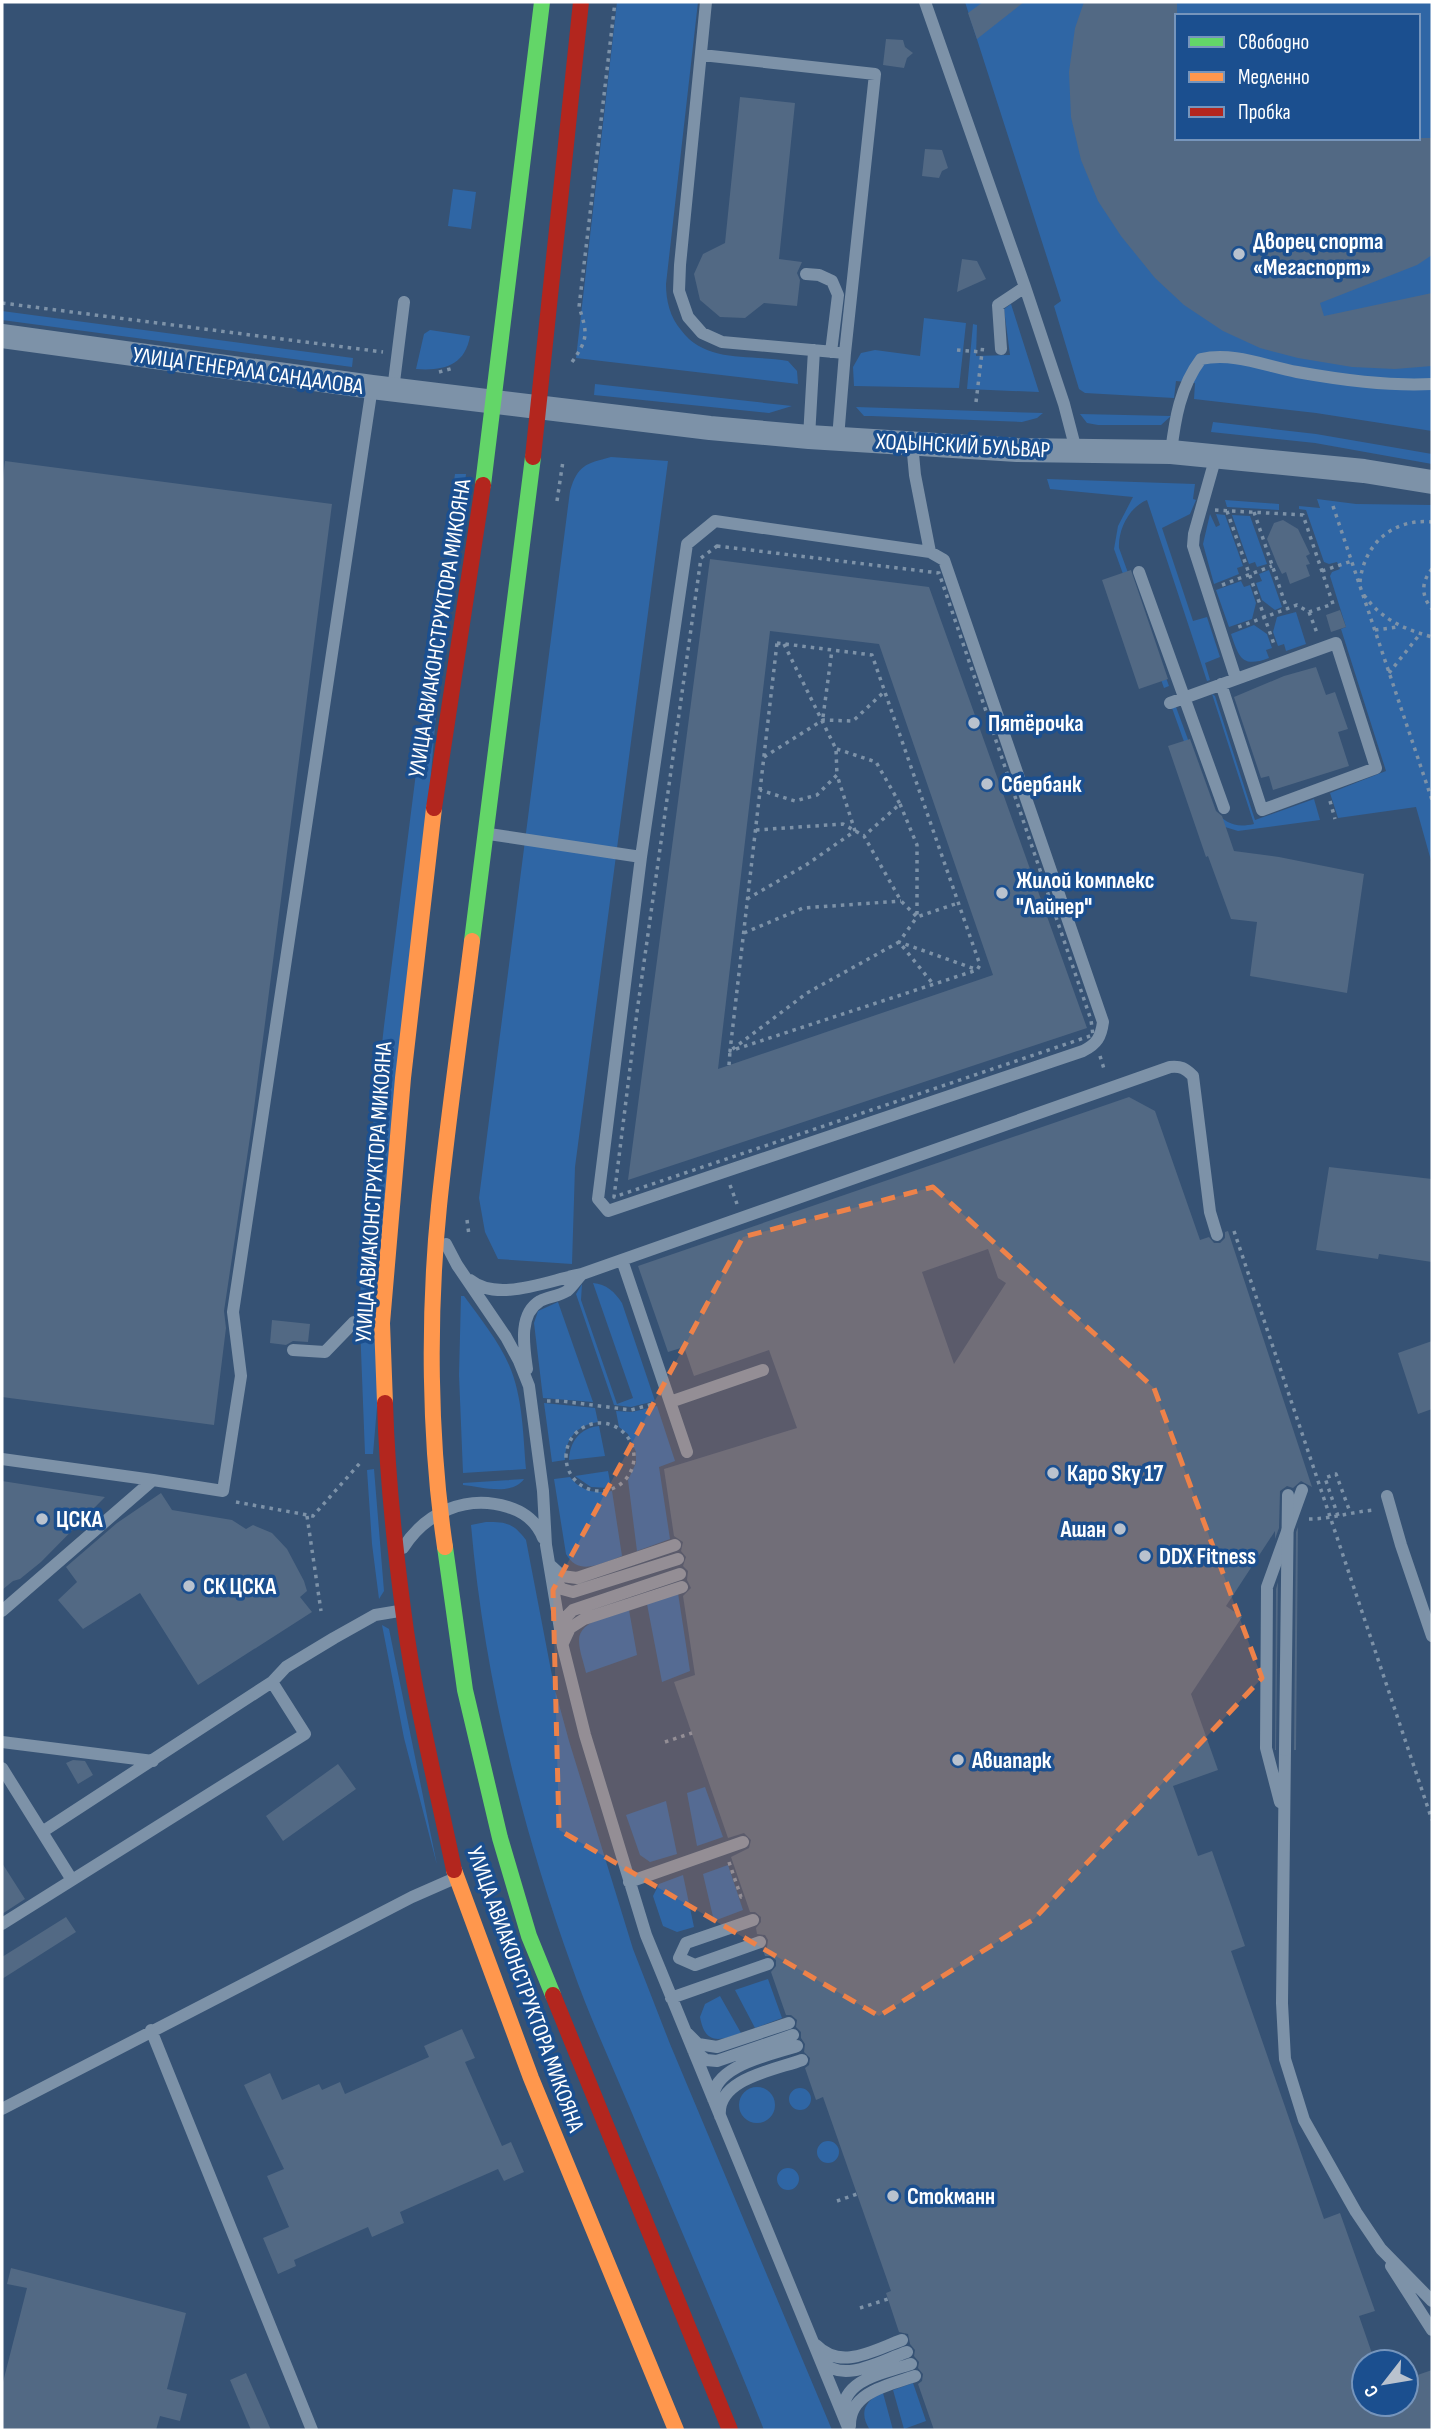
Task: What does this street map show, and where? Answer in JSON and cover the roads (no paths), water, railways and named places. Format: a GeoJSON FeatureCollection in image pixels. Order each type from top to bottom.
{"type":"FeatureCollection","features":[{"type":"Feature","properties":{"kind":"street","name":"УЛИЦА АВИАКОНСТРУКТОРА МИКОЯНА"},"geometry":{"type":"LineString","coordinates":[[542,2],[494,402],[431,831],[403,1079],[382,1323],[387,1461],[403,1611],[425,1733],[456,1878],[535,2089],[676,2430]]}},
{"type":"Feature","properties":{"kind":"street","name":"УЛИЦА АВИАКОНСТРУКТОРА МИКОЯНА"},"geometry":{"type":"LineString","coordinates":[[581,2],[537,407],[439,1207],[433,1307],[435,1458],[465,1690],[500,1838],[529,1936],[730,2430]]}},
{"type":"Feature","properties":{"kind":"street","name":"УЛИЦА ГЕНЕРАЛА САНДАЛОВА"},"geometry":{"type":"LineString","coordinates":[[2,336],[494,402]]}},
{"type":"Feature","properties":{"kind":"street","name":"ХОДЫНСКИЙ БУЛЬВАР"},"geometry":{"type":"LineString","coordinates":[[494,402],[809,437],[1017,450],[1171,452],[1364,471],[1432,482]]}},
{"type":"Feature","properties":{"kind":"lane"},"geometry":{"type":"LineString","coordinates":[[706,2],[680,265],[679,291],[688,317],[702,333],[722,342],[838,352]]}},
{"type":"Feature","properties":{"kind":"lane"},"geometry":{"type":"LineString","coordinates":[[925,2],[1025,287],[1064,404],[1076,450]]}},
{"type":"Feature","properties":{"kind":"lane"},"geometry":{"type":"LineString","coordinates":[[702,55],[875,74],[838,352]]}},
{"type":"Feature","properties":{"kind":"lane"},"geometry":{"type":"LineString","coordinates":[[806,274],[819,275],[832,281],[838,295],[838,438]]}},
{"type":"Feature","properties":{"kind":"lane"},"geometry":{"type":"LineString","coordinates":[[1000,349],[998,305],[1025,287]]}},
{"type":"Feature","properties":{"kind":"lane"},"geometry":{"type":"LineString","coordinates":[[2,1459],[223,1491],[241,1376],[233,1312],[383,388],[397,354],[404,302]]}},
{"type":"Feature","properties":{"kind":"lane"},"geometry":{"type":"LineString","coordinates":[[809,437],[814,350]]}},
{"type":"Feature","properties":{"kind":"lane"},"geometry":{"type":"LineString","coordinates":[[1171,452],[1176,411],[1192,371],[1201,359],[1219,356],[1319,376],[1376,384],[1432,384]]}},
{"type":"Feature","properties":{"kind":"lane"},"geometry":{"type":"LineString","coordinates":[[912,443],[915,475],[930,552]]}},
{"type":"Feature","properties":{"kind":"lane"},"geometry":{"type":"LineString","coordinates":[[1216,456],[1193,546],[1236,678]]}},
{"type":"Feature","properties":{"kind":"lane"},"geometry":{"type":"LineString","coordinates":[[715,521],[930,552],[944,560],[950,574],[1104,1022],[1102,1036],[1094,1039],[1083,1051],[608,1211],[598,1199],[641,857],[687,544],[715,521]]}},
{"type":"Feature","properties":{"kind":"lane"},"geometry":{"type":"LineString","coordinates":[[1139,572],[1224,808]]}},
{"type":"Feature","properties":{"kind":"lane"},"geometry":{"type":"LineString","coordinates":[[1170,703],[1236,678],[1336,643],[1376,768],[1262,810],[1221,684]]}},
{"type":"Feature","properties":{"kind":"lane"},"geometry":{"type":"LineString","coordinates":[[485,834],[641,857]]}},
{"type":"Feature","properties":{"kind":"lane"},"geometry":{"type":"LineString","coordinates":[[464,1275],[483,1289],[494,1291],[582,1274],[1179,1066],[1193,1076],[1210,1212],[1217,1235]]}},
{"type":"Feature","properties":{"kind":"lane"},"geometry":{"type":"LineString","coordinates":[[439,1207],[443,1237],[450,1254],[506,1337],[528,1386]]}},
{"type":"Feature","properties":{"kind":"lane"},"geometry":{"type":"LineString","coordinates":[[622,1260],[664,1402],[687,1452]]}},
{"type":"Feature","properties":{"kind":"lane"},"geometry":{"type":"LineString","coordinates":[[582,1274],[566,1291],[543,1299],[533,1306],[527,1314],[524,1344],[543,1491],[546,1545],[563,1647],[585,1735],[629,1882],[658,1966],[848,2426]]}},
{"type":"Feature","properties":{"kind":"lane"},"geometry":{"type":"LineString","coordinates":[[293,1350],[325,1352],[354,1322],[382,1323]]}},
{"type":"Feature","properties":{"kind":"lane"},"geometry":{"type":"LineString","coordinates":[[664,1402],[763,1370]]}},
{"type":"Feature","properties":{"kind":"lane"},"geometry":{"type":"LineString","coordinates":[[2,1611],[153,1480]]}},
{"type":"Feature","properties":{"kind":"lane"},"geometry":{"type":"LineString","coordinates":[[1285,1819],[1266,1748],[1267,1587],[1302,1490]]}},
{"type":"Feature","properties":{"kind":"lane"},"geometry":{"type":"LineString","coordinates":[[1287,1495],[1282,2003],[1285,2059],[1304,2120],[1356,2212],[1432,2330]]}},
{"type":"Feature","properties":{"kind":"lane"},"geometry":{"type":"LineString","coordinates":[[1387,1496],[1432,1636]]}},
{"type":"Feature","properties":{"kind":"lane"},"geometry":{"type":"LineString","coordinates":[[399,1576],[404,1547],[412,1535],[440,1513],[475,1501],[518,1510],[530,1518],[541,1531],[546,1545]]}},
{"type":"Feature","properties":{"kind":"lane"},"geometry":{"type":"LineString","coordinates":[[548,1558],[557,1573],[566,1578],[577,1578],[677,1552],[573,1592],[558,1587],[551,1577]]}},
{"type":"Feature","properties":{"kind":"lane"},"geometry":{"type":"LineString","coordinates":[[560,1632],[563,1620],[573,1610],[681,1580],[578,1622],[566,1633],[563,1647]]}},
{"type":"Feature","properties":{"kind":"lane"},"geometry":{"type":"LineString","coordinates":[[42,1832],[272,1682],[286,1667],[376,1615],[403,1611]]}},
{"type":"Feature","properties":{"kind":"lane"},"geometry":{"type":"LineString","coordinates":[[2,1924],[305,1734],[272,1682]]}},
{"type":"Feature","properties":{"kind":"lane"},"geometry":{"type":"LineString","coordinates":[[2,1742],[153,1761]]}},
{"type":"Feature","properties":{"kind":"lane"},"geometry":{"type":"LineString","coordinates":[[2,1768],[72,1880]]}},
{"type":"Feature","properties":{"kind":"lane"},"geometry":{"type":"LineString","coordinates":[[629,1882],[743,1842]]}},
{"type":"Feature","properties":{"kind":"lane"},"geometry":{"type":"LineString","coordinates":[[2,2109],[412,1897],[456,1878]]}},
{"type":"Feature","properties":{"kind":"lane"},"geometry":{"type":"LineString","coordinates":[[680,1958],[686,1943],[752,1920]]}},
{"type":"Feature","properties":{"kind":"lane"},"geometry":{"type":"LineString","coordinates":[[658,1966],[680,1958],[695,1965],[760,1942]]}},
{"type":"Feature","properties":{"kind":"lane"},"geometry":{"type":"LineString","coordinates":[[671,1998],[768,1964]]}},
{"type":"Feature","properties":{"kind":"lane"},"geometry":{"type":"LineString","coordinates":[[681,2024],[693,2040],[711,2047],[793,2035]]}},
{"type":"Feature","properties":{"kind":"lane"},"geometry":{"type":"LineString","coordinates":[[151,2030],[312,2430]]}},
{"type":"Feature","properties":{"kind":"lane"},"geometry":{"type":"LineString","coordinates":[[687,2040],[697,2055],[706,2060],[717,2061],[793,2035]]}},
{"type":"Feature","properties":{"kind":"lane"},"geometry":{"type":"LineString","coordinates":[[715,2106],[713,2090],[726,2072],[793,2035]]}},
{"type":"Feature","properties":{"kind":"lane"},"geometry":{"type":"LineString","coordinates":[[722,2123],[719,2111],[722,2099],[735,2084],[802,2060]]}},
{"type":"Feature","properties":{"kind":"lane"},"geometry":{"type":"LineString","coordinates":[[1381,2249],[1432,2301]]}},
{"type":"Feature","properties":{"kind":"lane"},"geometry":{"type":"LineString","coordinates":[[811,2339],[827,2354],[845,2359],[909,2358]]}},
{"type":"Feature","properties":{"kind":"lane"},"geometry":{"type":"LineString","coordinates":[[818,2355],[828,2368],[846,2372],[909,2358]]}},
{"type":"Feature","properties":{"kind":"lane"},"geometry":{"type":"LineString","coordinates":[[848,2426],[844,2403],[853,2387],[909,2358]]}},
{"type":"Feature","properties":{"kind":"place","name":"Дворец спорта «Мегаспорт»"},"geometry":{"type":"Point","coordinates":[1239,254]}},
{"type":"Feature","properties":{"kind":"place","name":"Пятёрочка"},"geometry":{"type":"Point","coordinates":[974,723]}},
{"type":"Feature","properties":{"kind":"place","name":"Сбербанк"},"geometry":{"type":"Point","coordinates":[987,784]}},
{"type":"Feature","properties":{"kind":"place","name":"Жилой комплекс \"Лайнер\""},"geometry":{"type":"Point","coordinates":[1002,893]}},
{"type":"Feature","properties":{"kind":"place","name":"Каро Sky 17"},"geometry":{"type":"Point","coordinates":[1053,1473]}},
{"type":"Feature","properties":{"kind":"place","name":"ЦСКА"},"geometry":{"type":"Point","coordinates":[42,1519]}},
{"type":"Feature","properties":{"kind":"place","name":"Ашан"},"geometry":{"type":"Point","coordinates":[1120,1529]}},
{"type":"Feature","properties":{"kind":"place","name":"DDX Fitness"},"geometry":{"type":"Point","coordinates":[1145,1556]}},
{"type":"Feature","properties":{"kind":"place","name":"СК ЦСКА"},"geometry":{"type":"Point","coordinates":[189,1586]}},
{"type":"Feature","properties":{"kind":"place","name":"Авиапарк"},"geometry":{"type":"Point","coordinates":[958,1760]}},
{"type":"Feature","properties":{"kind":"place","name":"Стокманн"},"geometry":{"type":"Point","coordinates":[893,2196]}}]}
